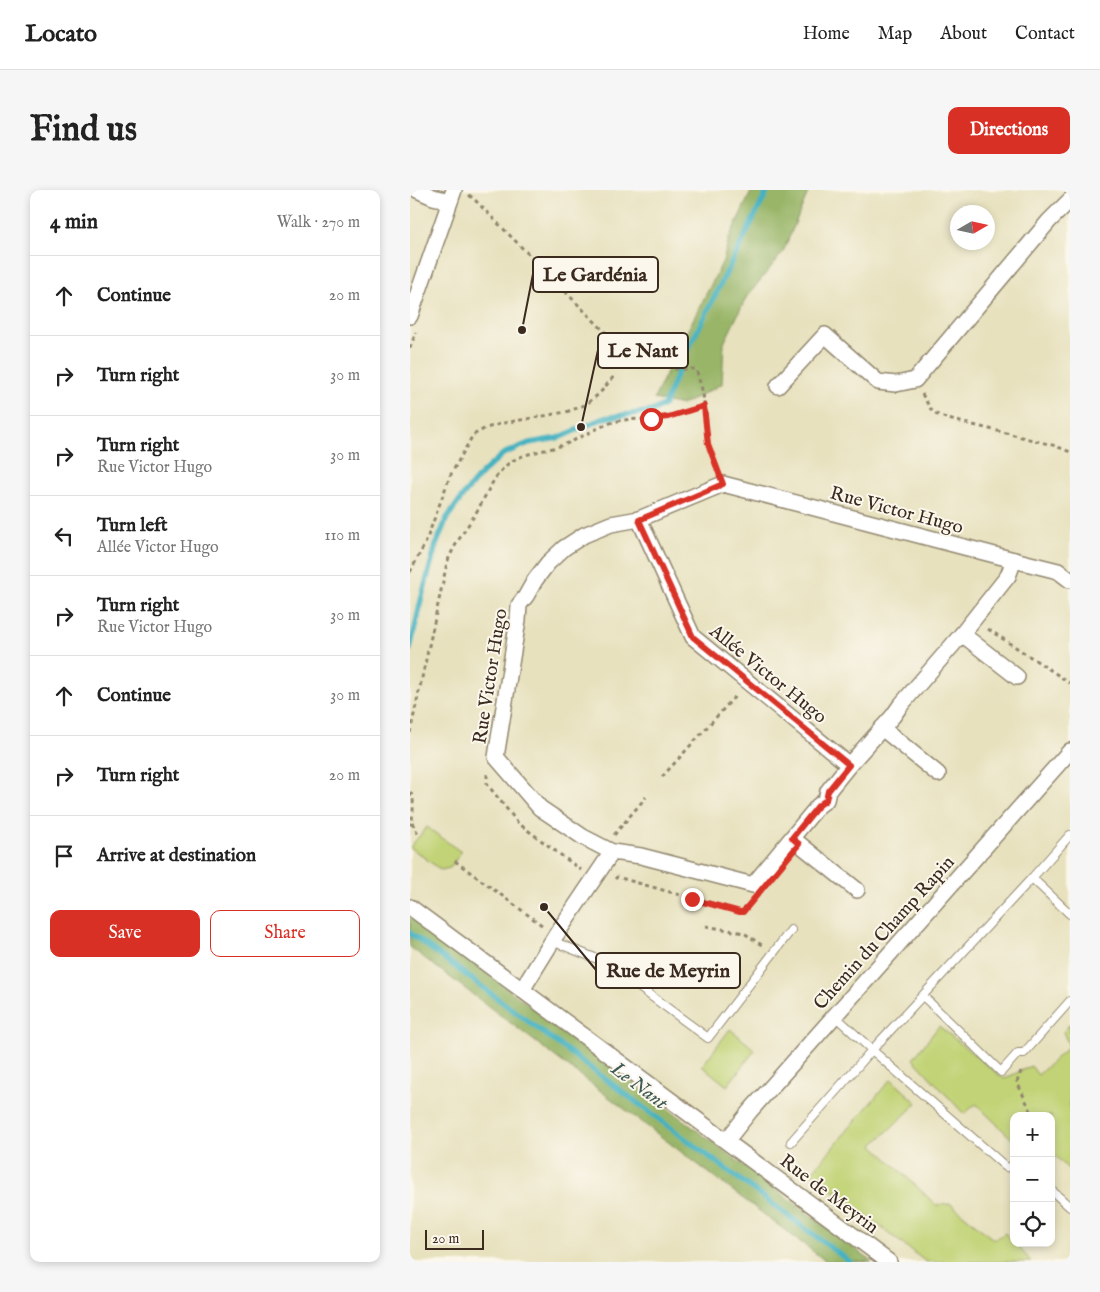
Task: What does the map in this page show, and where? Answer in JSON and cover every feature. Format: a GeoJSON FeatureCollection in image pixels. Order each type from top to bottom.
{"type":"FeatureCollection","features":[{"type":"Feature","properties":{"kind":"street"},"geometry":{"type":"LineString","coordinates":[[410,316],[456,194],[434,197],[416,190]]}},
{"type":"Feature","properties":{"kind":"street"},"geometry":{"type":"LineString","coordinates":[[778,386],[826,335],[878,382],[896,384],[914,380],[1049,221],[1070,200]]}},
{"type":"Feature","properties":{"kind":"street","name":"Rue Victor Hugo"},"geometry":{"type":"LineString","coordinates":[[1014,560],[1008,576],[962,634],[849,765],[828,791],[826,800],[818,806],[753,884],[641,856],[612,852],[583,837],[540,808],[496,758],[519,605],[534,580],[548,563],[564,548],[584,535],[611,524],[639,520],[723,484],[1058,571],[1070,580]]}},
{"type":"Feature","properties":{"kind":"street","name":"Allée Victor Hugo"},"geometry":{"type":"LineString","coordinates":[[639,520],[693,637],[849,765]]}},
{"type":"Feature","properties":{"kind":"street"},"geometry":{"type":"LineString","coordinates":[[962,634],[1017,677]]}},
{"type":"Feature","properties":{"kind":"street"},"geometry":{"type":"LineString","coordinates":[[882,728],[938,774]]}},
{"type":"Feature","properties":{"kind":"street","name":"Chemin du Champ Rapin"},"geometry":{"type":"LineString","coordinates":[[727,1140],[750,1111],[1070,750]]}},
{"type":"Feature","properties":{"kind":"street"},"geometry":{"type":"LineString","coordinates":[[792,838],[857,890]]}},
{"type":"Feature","properties":{"kind":"street"},"geometry":{"type":"LineString","coordinates":[[522,990],[554,938],[612,852]]}},
{"type":"Feature","properties":{"kind":"street","name":"Rue de Meyrin"},"geometry":{"type":"LineString","coordinates":[[410,907],[727,1140],[889,1262]]}},
{"type":"Feature","properties":{"kind":"lane"},"geometry":{"type":"LineString","coordinates":[[791,1142],[872,1050],[1070,835]]}},
{"type":"Feature","properties":{"kind":"lane"},"geometry":{"type":"LineString","coordinates":[[1032,878],[1070,914]]}},
{"type":"Feature","properties":{"kind":"lane"},"geometry":{"type":"LineString","coordinates":[[554,938],[605,962],[708,1038],[791,930]]}},
{"type":"Feature","properties":{"kind":"lane"},"geometry":{"type":"LineString","coordinates":[[923,996],[1001,1072],[1018,1053],[1024,1053],[1070,1001]]}},
{"type":"Feature","properties":{"kind":"lane"},"geometry":{"type":"LineString","coordinates":[[835,1016],[1006,1167],[1010,1168]]}},
{"type":"Feature","properties":{"kind":"lane"},"geometry":{"type":"LineString","coordinates":[[1055,1194],[1070,1207]]}},
{"type":"Feature","properties":{"kind":"path"},"geometry":{"type":"LineString","coordinates":[[456,194],[474,199],[608,335],[675,369],[696,369],[703,393],[708,444],[723,484]]}},
{"type":"Feature","properties":{"kind":"path"},"geometry":{"type":"LineString","coordinates":[[410,572],[425,544],[450,476],[473,435],[504,422],[566,412],[585,405],[599,394],[615,375]]}},
{"type":"Feature","properties":{"kind":"path"},"geometry":{"type":"LineString","coordinates":[[914,380],[933,413],[948,419],[1056,446],[1070,452]]}},
{"type":"Feature","properties":{"kind":"path"},"geometry":{"type":"LineString","coordinates":[[410,733],[451,551],[499,473],[512,461],[562,445],[592,430],[615,422],[630,419],[668,417],[704,406]]}},
{"type":"Feature","properties":{"kind":"path"},"geometry":{"type":"LineString","coordinates":[[991,621],[986,628],[1070,683]]}},
{"type":"Feature","properties":{"kind":"path"},"geometry":{"type":"LineString","coordinates":[[662,777],[741,690]]}},
{"type":"Feature","properties":{"kind":"path"},"geometry":{"type":"LineString","coordinates":[[410,792],[413,796],[411,824],[419,836]]}},
{"type":"Feature","properties":{"kind":"path"},"geometry":{"type":"LineString","coordinates":[[614,836],[646,797]]}},
{"type":"Feature","properties":{"kind":"path"},"geometry":{"type":"LineString","coordinates":[[606,833],[623,838]]}},
{"type":"Feature","properties":{"kind":"path"},"geometry":{"type":"LineString","coordinates":[[455,861],[554,938]]}},
{"type":"Feature","properties":{"kind":"path"},"geometry":{"type":"LineString","coordinates":[[611,885],[617,877],[740,912],[755,896]]}},
{"type":"Feature","properties":{"kind":"path"},"geometry":{"type":"LineString","coordinates":[[706,926],[744,933],[753,939]]}},
{"type":"Feature","properties":{"kind":"path"},"geometry":{"type":"LineString","coordinates":[[1024,1053],[1024,1062],[1018,1082],[1031,1112]]}},
{"type":"Feature","properties":{"kind":"green space"},"geometry":{"type":"Polygon","coordinates":[[[752,190],[809,190],[783,252],[746,298],[724,343],[722,384],[682,405],[654,399],[723,261],[729,238],[752,190]]]}},
{"type":"Feature","properties":{"kind":"green space"},"geometry":{"type":"Polygon","coordinates":[[[427,827],[461,852],[450,868],[441,870],[410,847],[427,827]]]}},
{"type":"Feature","properties":{"kind":"green space"},"geometry":{"type":"Polygon","coordinates":[[[410,915],[872,1262],[827,1262],[410,947],[410,915]]]}},
{"type":"Feature","properties":{"kind":"green space"},"geometry":{"type":"Polygon","coordinates":[[[1070,1024],[1070,1171],[1055,1155],[1055,1112],[1010,1112],[1010,1137],[976,1104],[964,1114],[913,1059],[939,1026],[1004,1079],[1031,1066],[1038,1075],[1069,1046],[1063,1032],[1070,1024]]]}},
{"type":"Feature","properties":{"kind":"green space"},"geometry":{"type":"Polygon","coordinates":[[[730,1029],[755,1050],[727,1086],[702,1066],[730,1029]]]}},
{"type":"Feature","properties":{"kind":"green space"},"geometry":{"type":"Polygon","coordinates":[[[891,1079],[917,1103],[873,1145],[936,1205],[951,1204],[994,1240],[1005,1233],[1010,1238],[1010,1247],[1018,1247],[1032,1262],[926,1262],[811,1173],[891,1079]]]}},
{"type":"Feature","properties":{"kind":"waterway","name":"Le Nant"},"geometry":{"type":"LineString","coordinates":[[410,649],[436,545],[447,518],[465,493],[482,473],[503,454],[529,443],[558,438],[604,418],[652,411],[664,405],[683,359],[768,190]]}},
{"type":"Feature","properties":{"kind":"waterway","name":"Le Nant"},"geometry":{"type":"LineString","coordinates":[[410,933],[850,1262]]}},
{"type":"Feature","properties":{"kind":"place","name":"Le Gardénia"},"geometry":{"type":"Point","coordinates":[522,330]}},
{"type":"Feature","properties":{"kind":"place","name":"Le Nant"},"geometry":{"type":"Point","coordinates":[581,427]}},
{"type":"Feature","properties":{"kind":"place","name":"Rue de Meyrin"},"geometry":{"type":"Point","coordinates":[544,907]}},
{"type":"Feature","properties":{"kind":"route"},"geometry":{"type":"LineString","coordinates":[[651,419],[668,417],[704,406],[708,444],[723,484],[639,520],[693,637],[849,765],[828,791],[826,800],[818,806],[792,838],[799,844],[743,912],[692,899]]}}]}
